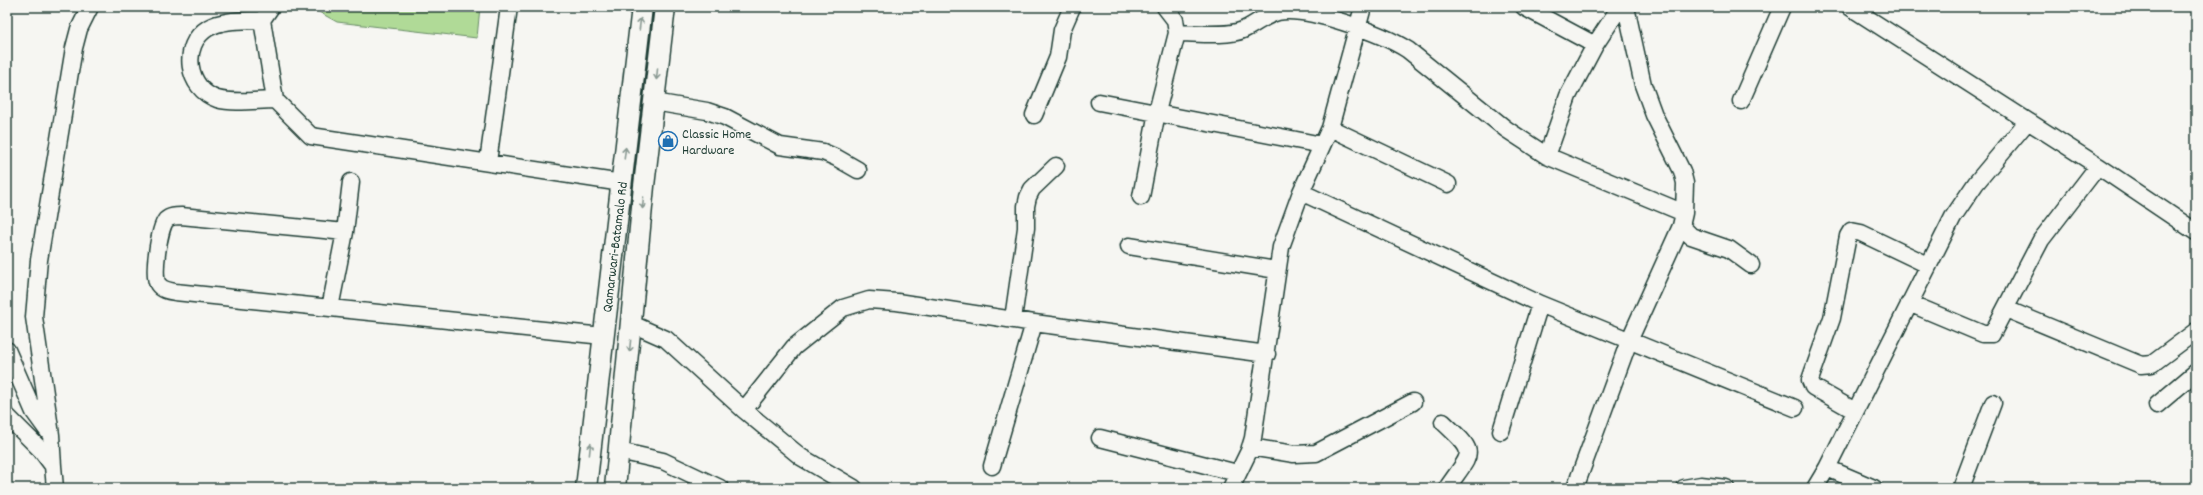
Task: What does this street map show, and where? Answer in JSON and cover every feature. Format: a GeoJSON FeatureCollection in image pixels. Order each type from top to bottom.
{"type":"FeatureCollection","features":[{"type":"Feature","properties":{"kind":"main road","name":"Qamarwari-Batamalo Rd"},"geometry":{"type":"LineString","coordinates":[[586,488],[642,7]]}},
{"type":"Feature","properties":{"kind":"main road","name":"Qamarwari-Batamalo Rd"},"geometry":{"type":"LineString","coordinates":[[615,488],[664,7]]}},
{"type":"Feature","properties":{"kind":"street"},"geometry":{"type":"LineString","coordinates":[[55,488],[51,435],[34,317],[39,260],[74,48],[79,29],[90,7]]}},
{"type":"Feature","properties":{"kind":"street"},"geometry":{"type":"LineString","coordinates":[[271,7],[262,20],[275,100],[311,136],[488,162],[622,184]]}},
{"type":"Feature","properties":{"kind":"street"},"geometry":{"type":"LineString","coordinates":[[488,162],[509,7]]}},
{"type":"Feature","properties":{"kind":"street"},"geometry":{"type":"LineString","coordinates":[[1034,116],[1058,58],[1062,30],[1072,7]]}},
{"type":"Feature","properties":{"kind":"street"},"geometry":{"type":"LineString","coordinates":[[1141,196],[1157,112],[1177,33],[1175,20],[1165,7]]}},
{"type":"Feature","properties":{"kind":"street"},"geometry":{"type":"LineString","coordinates":[[1231,488],[1250,447],[1267,354],[1281,247],[1301,192],[1330,128],[1359,27],[1363,7]]}},
{"type":"Feature","properties":{"kind":"street"},"geometry":{"type":"LineString","coordinates":[[1524,7],[1595,45]]}},
{"type":"Feature","properties":{"kind":"street"},"geometry":{"type":"LineString","coordinates":[[1547,156],[1568,96],[1595,45],[1620,7]]}},
{"type":"Feature","properties":{"kind":"street"},"geometry":{"type":"LineString","coordinates":[[1575,488],[1629,341],[1682,220],[1686,194],[1682,171],[1664,139],[1644,85],[1626,7]]}},
{"type":"Feature","properties":{"kind":"street"},"geometry":{"type":"LineString","coordinates":[[1741,101],[1782,7]]}},
{"type":"Feature","properties":{"kind":"street"},"geometry":{"type":"LineString","coordinates":[[1850,7],[2027,122],[2098,166],[2196,232]]}},
{"type":"Feature","properties":{"kind":"street"},"geometry":{"type":"LineString","coordinates":[[1177,33],[1228,33],[1243,31],[1278,12],[1294,11],[1359,27],[1391,40],[1408,50],[1506,129],[1547,156],[1682,220],[1691,236],[1729,249],[1751,266]]}},
{"type":"Feature","properties":{"kind":"street"},"geometry":{"type":"LineString","coordinates":[[262,20],[224,22],[206,30],[194,44],[191,53],[191,72],[201,89],[216,98],[225,100],[275,100]]}},
{"type":"Feature","properties":{"kind":"street"},"geometry":{"type":"LineString","coordinates":[[654,102],[706,111],[725,117],[780,146],[823,152],[858,170]]}},
{"type":"Feature","properties":{"kind":"street"},"geometry":{"type":"LineString","coordinates":[[1099,102],[1322,145]]}},
{"type":"Feature","properties":{"kind":"street"},"geometry":{"type":"LineString","coordinates":[[1815,488],[1828,468],[1928,264],[1953,217],[1976,183],[2027,122]]}},
{"type":"Feature","properties":{"kind":"street"},"geometry":{"type":"LineString","coordinates":[[1330,128],[1448,184]]}},
{"type":"Feature","properties":{"kind":"street"},"geometry":{"type":"LineString","coordinates":[[1013,319],[1026,228],[1026,206],[1028,197],[1032,189],[1056,166]]}},
{"type":"Feature","properties":{"kind":"street"},"geometry":{"type":"LineString","coordinates":[[1909,303],[1988,336],[1995,331],[2041,240],[2098,166]]}},
{"type":"Feature","properties":{"kind":"street"},"geometry":{"type":"LineString","coordinates":[[330,308],[352,182]]}},
{"type":"Feature","properties":{"kind":"street"},"geometry":{"type":"LineString","coordinates":[[1301,192],[1540,304],[1795,408]]}},
{"type":"Feature","properties":{"kind":"street"},"geometry":{"type":"LineString","coordinates":[[344,232],[181,216],[171,217],[166,220],[161,233],[155,277],[158,284],[166,291],[603,336]]}},
{"type":"Feature","properties":{"kind":"street"},"geometry":{"type":"LineString","coordinates":[[1855,411],[1813,387],[1810,380],[1832,318],[1848,236],[1851,231],[1861,233],[1928,264]]}},
{"type":"Feature","properties":{"kind":"street"},"geometry":{"type":"LineString","coordinates":[[1129,246],[1277,270]]}},
{"type":"Feature","properties":{"kind":"street"},"geometry":{"type":"LineString","coordinates":[[744,410],[794,347],[843,308],[869,300],[897,302],[1034,323],[1267,354]]}},
{"type":"Feature","properties":{"kind":"street"},"geometry":{"type":"LineString","coordinates":[[1501,431],[1540,304]]}},
{"type":"Feature","properties":{"kind":"street"},"geometry":{"type":"LineString","coordinates":[[2006,309],[2141,365],[2152,364],[2196,331]]}},
{"type":"Feature","properties":{"kind":"street"},"geometry":{"type":"LineString","coordinates":[[992,466],[1034,323]]}},
{"type":"Feature","properties":{"kind":"street"},"geometry":{"type":"LineString","coordinates":[[632,324],[666,339],[744,410],[801,457],[854,488]]}},
{"type":"Feature","properties":{"kind":"street"},"geometry":{"type":"LineString","coordinates":[[7,350],[34,412],[51,435]]}},
{"type":"Feature","properties":{"kind":"street"},"geometry":{"type":"LineString","coordinates":[[2157,405],[2196,372]]}},
{"type":"Feature","properties":{"kind":"street"},"geometry":{"type":"LineString","coordinates":[[1250,447],[1294,454],[1316,453],[1413,402]]}},
{"type":"Feature","properties":{"kind":"street"},"geometry":{"type":"LineString","coordinates":[[1961,488],[1994,403]]}},
{"type":"Feature","properties":{"kind":"street"},"geometry":{"type":"LineString","coordinates":[[7,416],[41,450],[53,466]]}},
{"type":"Feature","properties":{"kind":"street"},"geometry":{"type":"LineString","coordinates":[[1443,422],[1466,443],[1469,451],[1466,461],[1447,488]]}},
{"type":"Feature","properties":{"kind":"street"},"geometry":{"type":"LineString","coordinates":[[1100,438],[1237,473]]}},
{"type":"Feature","properties":{"kind":"street"},"geometry":{"type":"LineString","coordinates":[[619,451],[663,461],[720,488]]}},
{"type":"Feature","properties":{"kind":"street"},"geometry":{"type":"LineString","coordinates":[[1828,468],[1874,488]]}},
{"type":"Feature","properties":{"kind":"street"},"geometry":{"type":"LineString","coordinates":[[1684,488],[1701,485],[1726,488]]}},
{"type":"Feature","properties":{"kind":"green space"},"geometry":{"type":"Polygon","coordinates":[[[310,7],[480,7],[477,38],[337,22],[310,7]]]}},
{"type":"Feature","properties":{"kind":"place","name":"Classic Home Hardware"},"geometry":{"type":"Point","coordinates":[668,141]}}]}
